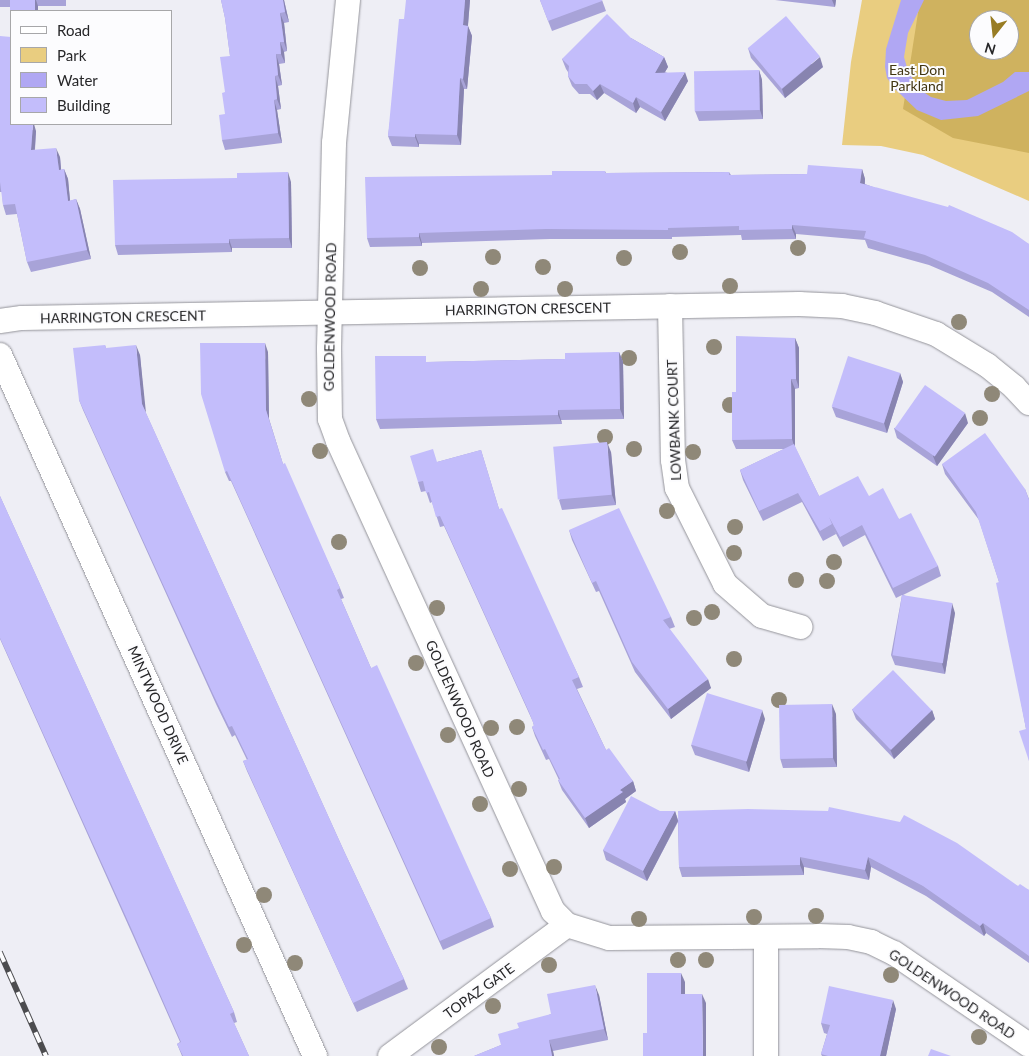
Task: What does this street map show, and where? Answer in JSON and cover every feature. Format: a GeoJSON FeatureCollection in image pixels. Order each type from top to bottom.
{"type":"FeatureCollection","features":[{"type":"Feature","properties":{"kind":"street","name":"GOLDENWOOD ROAD"},"geometry":{"type":"LineString","coordinates":[[348,0],[334,144],[330,419],[338,441],[553,911],[567,925],[609,938],[848,937],[871,942],[894,953],[1029,1046]]}},
{"type":"Feature","properties":{"kind":"street","name":"HARRINGTON CRESCENT"},"geometry":{"type":"LineString","coordinates":[[0,321],[22,318],[670,306],[799,304],[842,306],[875,313],[936,334],[962,349],[1000,376],[1029,403]]}},
{"type":"Feature","properties":{"kind":"street","name":"LOWBANK COURT"},"geometry":{"type":"LineString","coordinates":[[670,306],[673,460],[677,488],[725,584],[762,616],[800,627]]}},
{"type":"Feature","properties":{"kind":"street","name":"MINTWOOD DRIVE"},"geometry":{"type":"LineString","coordinates":[[0,355],[315,1056]]}},
{"type":"Feature","properties":{"kind":"street","name":"TOPAZ GATE"},"geometry":{"type":"LineString","coordinates":[[390,1056],[567,925]]}},
{"type":"Feature","properties":{"kind":"street"},"geometry":{"type":"LineString","coordinates":[[766,937],[766,1056]]}},
{"type":"Feature","properties":{"kind":"green space","name":"East Don Parkland"},"geometry":{"type":"Polygon","coordinates":[[[862,0],[1029,0],[1029,201],[923,155],[881,146],[842,145],[851,62],[862,0]]]}},
{"type":"Feature","properties":{"kind":"green space"},"geometry":{"type":"Polygon","coordinates":[[[920,0],[1029,0],[1029,153],[953,138],[903,109],[920,0]]]}},
{"type":"Feature","properties":{"kind":"water"},"geometry":{"type":"Polygon","coordinates":[[[901,0],[924,0],[908,33],[904,57],[908,71],[919,89],[931,97],[946,101],[967,100],[1003,82],[1015,72],[1029,72],[1029,91],[978,116],[941,120],[917,110],[895,89],[887,78],[885,67],[886,49],[901,0]]]}},
{"type":"Feature","properties":{"kind":"building"},"geometry":{"type":"Polygon","coordinates":[[[10,0],[35,0],[35,10],[10,10],[10,0]]]}},
{"type":"Feature","properties":{"kind":"building"},"geometry":{"type":"Polygon","coordinates":[[[221,0],[283,0],[285,12],[280,13],[284,42],[280,42],[281,54],[276,54],[278,75],[275,76],[277,99],[274,100],[278,133],[222,140],[219,115],[225,114],[222,93],[225,92],[220,57],[230,56],[221,0]]]}},
{"type":"Feature","properties":{"kind":"building"},"geometry":{"type":"Polygon","coordinates":[[[406,0],[465,0],[463,25],[468,26],[463,79],[460,78],[457,135],[415,134],[415,137],[388,136],[399,19],[404,19],[406,0]]]}},
{"type":"Feature","properties":{"kind":"building"},"geometry":{"type":"Polygon","coordinates":[[[540,0],[602,0],[602,1],[548,21],[540,0]]]}},
{"type":"Feature","properties":{"kind":"building"},"geometry":{"type":"Polygon","coordinates":[[[607,14],[631,38],[664,57],[655,73],[685,72],[661,112],[636,97],[633,103],[600,84],[593,91],[587,84],[575,84],[568,76],[569,66],[562,59],[607,14]]]}},
{"type":"Feature","properties":{"kind":"building"},"geometry":{"type":"Polygon","coordinates":[[[786,16],[820,57],[782,89],[748,48],[786,16]]]}},
{"type":"Feature","properties":{"kind":"building"},"geometry":{"type":"Polygon","coordinates":[[[0,36],[10,37],[10,125],[33,125],[31,150],[56,148],[59,170],[64,169],[68,201],[76,199],[87,250],[27,262],[15,204],[3,205],[0,182],[0,36]]]}},
{"type":"Feature","properties":{"kind":"building"},"geometry":{"type":"Polygon","coordinates":[[[759,70],[760,110],[695,111],[694,71],[759,70]]]}},
{"type":"Feature","properties":{"kind":"building"},"geometry":{"type":"Polygon","coordinates":[[[808,165],[862,169],[860,183],[948,207],[949,205],[1012,232],[1029,244],[1029,310],[988,283],[925,255],[864,238],[866,231],[792,225],[792,229],[739,230],[739,226],[668,228],[668,230],[546,229],[419,233],[419,237],[367,238],[365,177],[552,175],[552,171],[605,171],[605,173],[729,172],[729,175],[807,174],[808,165]]]}},
{"type":"Feature","properties":{"kind":"building"},"geometry":{"type":"Polygon","coordinates":[[[288,172],[289,238],[229,239],[229,243],[115,245],[113,180],[237,178],[237,173],[288,172]]]}},
{"type":"Feature","properties":{"kind":"building"},"geometry":{"type":"Polygon","coordinates":[[[736,336],[795,338],[796,379],[791,379],[792,439],[732,440],[732,392],[736,392],[736,336]]]}},
{"type":"Feature","properties":{"kind":"building"},"geometry":{"type":"Polygon","coordinates":[[[200,343],[265,343],[266,410],[283,464],[285,463],[340,588],[337,590],[371,668],[377,665],[491,918],[440,941],[227,471],[225,472],[201,394],[200,343]]]}},
{"type":"Feature","properties":{"kind":"building"},"geometry":{"type":"Polygon","coordinates":[[[105,345],[106,348],[136,345],[142,404],[344,851],[404,979],[353,1003],[243,761],[248,759],[232,726],[229,727],[213,694],[79,400],[73,348],[105,345]]]}},
{"type":"Feature","properties":{"kind":"building"},"geometry":{"type":"Polygon","coordinates":[[[619,352],[620,409],[558,410],[558,415],[376,419],[375,356],[426,356],[426,362],[565,359],[565,353],[619,352]]]}},
{"type":"Feature","properties":{"kind":"building"},"geometry":{"type":"Polygon","coordinates":[[[848,356],[900,373],[884,423],[832,406],[848,356]]]}},
{"type":"Feature","properties":{"kind":"building"},"geometry":{"type":"Polygon","coordinates":[[[925,385],[965,413],[935,457],[895,428],[925,385]]]}},
{"type":"Feature","properties":{"kind":"building"},"geometry":{"type":"Polygon","coordinates":[[[985,433],[1025,489],[1029,500],[1029,761],[1019,731],[1026,729],[996,583],[999,582],[976,512],[942,464],[985,433]]]}},
{"type":"Feature","properties":{"kind":"building"},"geometry":{"type":"Polygon","coordinates":[[[607,442],[612,495],[558,500],[553,447],[607,442]]]}},
{"type":"Feature","properties":{"kind":"building"},"geometry":{"type":"Polygon","coordinates":[[[794,444],[819,496],[858,476],[869,496],[883,488],[899,519],[911,513],[938,566],[893,588],[862,525],[840,537],[829,517],[832,524],[820,531],[798,493],[759,511],[740,470],[794,444]]]}},
{"type":"Feature","properties":{"kind":"building"},"geometry":{"type":"Polygon","coordinates":[[[433,449],[437,462],[481,450],[499,509],[502,508],[579,677],[572,680],[606,750],[609,748],[633,781],[620,790],[623,792],[585,818],[558,780],[560,779],[545,749],[543,750],[532,727],[534,725],[529,712],[440,516],[436,517],[429,492],[426,493],[423,481],[418,482],[410,456],[433,449]]]}},
{"type":"Feature","properties":{"kind":"building"},"geometry":{"type":"Polygon","coordinates":[[[0,496],[234,1012],[230,1014],[249,1056],[183,1056],[177,1044],[181,1042],[0,638],[0,496]]]}},
{"type":"Feature","properties":{"kind":"building"},"geometry":{"type":"Polygon","coordinates":[[[619,508],[671,617],[663,620],[708,679],[668,709],[632,662],[596,581],[592,583],[569,530],[619,508]]]}},
{"type":"Feature","properties":{"kind":"building"},"geometry":{"type":"Polygon","coordinates":[[[902,595],[952,603],[943,663],[892,655],[902,595]]]}},
{"type":"Feature","properties":{"kind":"building"},"geometry":{"type":"Polygon","coordinates":[[[893,670],[932,710],[891,750],[852,710],[893,670]]]}},
{"type":"Feature","properties":{"kind":"building"},"geometry":{"type":"Polygon","coordinates":[[[707,693],[762,710],[747,762],[691,745],[707,693]]]}},
{"type":"Feature","properties":{"kind":"building"},"geometry":{"type":"Polygon","coordinates":[[[832,704],[833,758],[780,759],[779,705],[832,704]]]}},
{"type":"Feature","properties":{"kind":"building"},"geometry":{"type":"Polygon","coordinates":[[[631,796],[660,811],[675,811],[643,871],[603,850],[631,796]]]}},
{"type":"Feature","properties":{"kind":"building"},"geometry":{"type":"Polygon","coordinates":[[[829,807],[900,822],[904,815],[957,843],[1018,886],[1020,884],[1029,890],[1029,956],[983,923],[980,926],[923,886],[868,857],[865,870],[800,857],[800,865],[679,867],[678,811],[748,809],[828,811],[829,807]]]}},
{"type":"Feature","properties":{"kind":"building"},"geometry":{"type":"Polygon","coordinates":[[[647,973],[681,973],[681,994],[702,994],[703,1056],[643,1056],[643,1033],[647,1033],[647,973]]]}},
{"type":"Feature","properties":{"kind":"building"},"geometry":{"type":"Polygon","coordinates":[[[595,985],[604,1029],[549,1040],[552,1056],[474,1056],[501,1045],[498,1034],[519,1028],[517,1023],[551,1014],[547,994],[595,985]]]}},
{"type":"Feature","properties":{"kind":"building"},"geometry":{"type":"Polygon","coordinates":[[[829,986],[893,1000],[880,1056],[828,1056],[821,1054],[830,1025],[821,1023],[829,986]]]}},
{"type":"Feature","properties":{"kind":"building"},"geometry":{"type":"Polygon","coordinates":[[[931,1049],[951,1056],[928,1056],[931,1049]]]}},
{"type":"Feature","properties":{"kind":"railway"},"geometry":{"type":"LineString","coordinates":[[0,952],[46,1056]]}}]}
